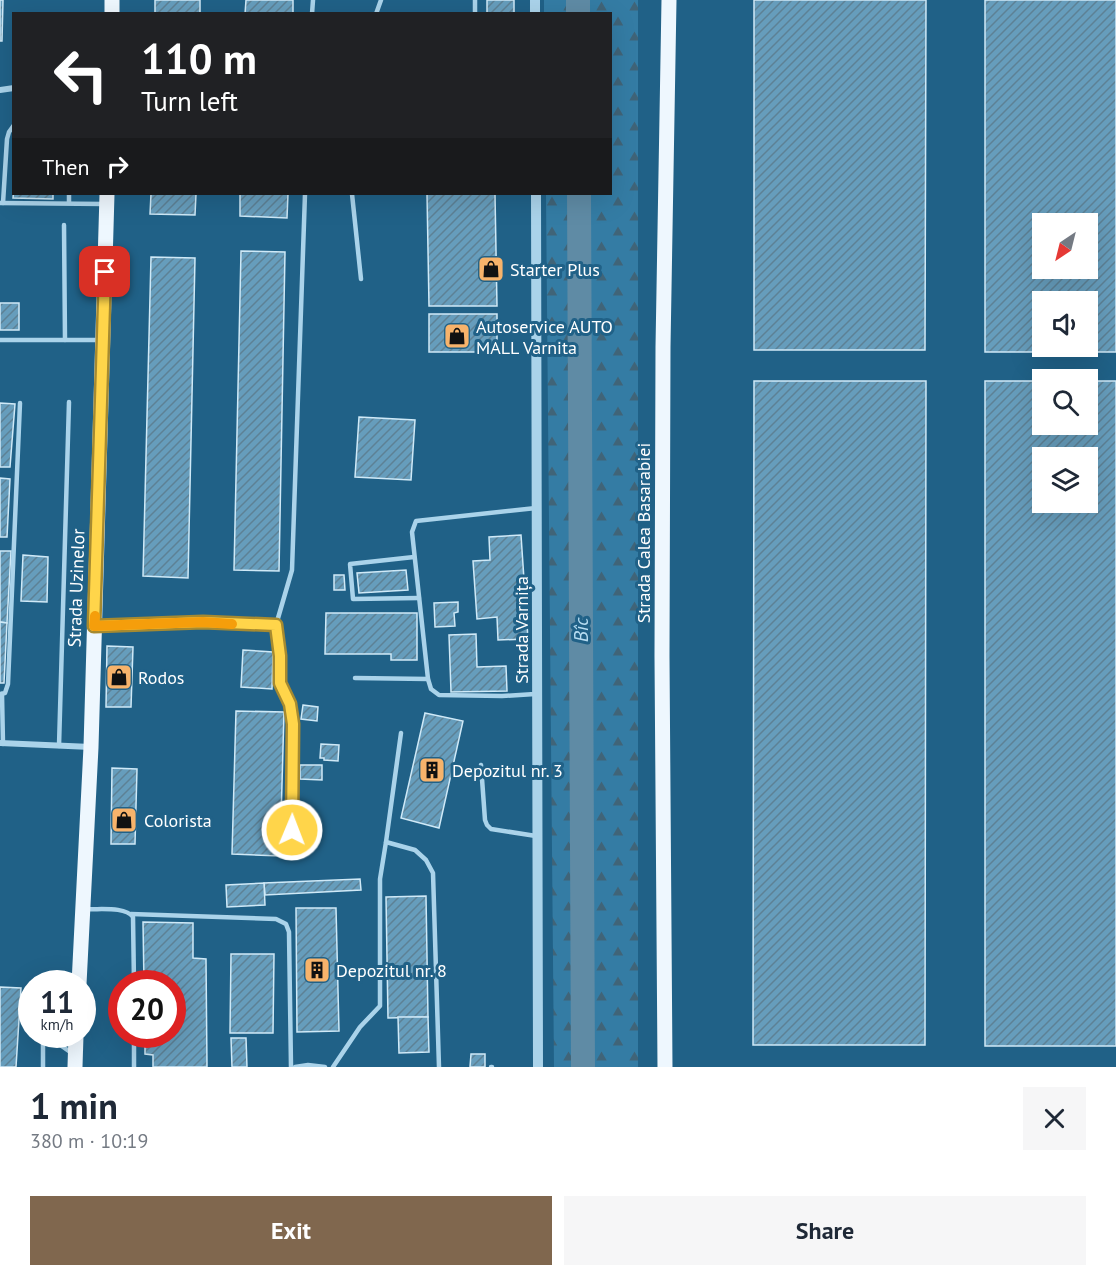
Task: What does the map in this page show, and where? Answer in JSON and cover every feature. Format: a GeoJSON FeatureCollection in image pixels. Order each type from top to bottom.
{"type":"FeatureCollection","features":[{"type":"Feature","properties":{"kind":"main road","name":"Strada Calea Basarabiei"},"geometry":{"type":"LineString","coordinates":[[665,1067],[662,656],[663,347],[669,0]]}},
{"type":"Feature","properties":{"kind":"main road","name":"Strada Uzinelor"},"geometry":{"type":"LineString","coordinates":[[80,970],[91,747],[107,199]]}},
{"type":"Feature","properties":{"kind":"street","name":"Strada Varnița"},"geometry":{"type":"LineString","coordinates":[[536,195],[538,1067]]}},
{"type":"Feature","properties":{"kind":"street"},"geometry":{"type":"LineString","coordinates":[[2,743],[91,747]]}},
{"type":"Feature","properties":{"kind":"lane"},"geometry":{"type":"LineString","coordinates":[[12,128],[7,140],[2,203],[69,204],[107,199]]}},
{"type":"Feature","properties":{"kind":"lane"},"geometry":{"type":"LineString","coordinates":[[69,195],[69,204]]}},
{"type":"Feature","properties":{"kind":"lane"},"geometry":{"type":"LineString","coordinates":[[292,830],[293,724],[290,704],[280,683],[280,656],[276,625],[292,570],[305,195]]}},
{"type":"Feature","properties":{"kind":"lane"},"geometry":{"type":"LineString","coordinates":[[352,195],[361,279]]}},
{"type":"Feature","properties":{"kind":"lane"},"geometry":{"type":"LineString","coordinates":[[63,225],[64,340]]}},
{"type":"Feature","properties":{"kind":"lane"},"geometry":{"type":"LineString","coordinates":[[0,340],[103,340]]}},
{"type":"Feature","properties":{"kind":"lane"},"geometry":{"type":"LineString","coordinates":[[59,746],[69,402]]}},
{"type":"Feature","properties":{"kind":"lane"},"geometry":{"type":"LineString","coordinates":[[2,743],[1,694],[7,691],[8,684],[20,403]]}},
{"type":"Feature","properties":{"kind":"lane"},"geometry":{"type":"LineString","coordinates":[[537,508],[416,521],[412,532],[431,689],[439,695],[538,694]]}},
{"type":"Feature","properties":{"kind":"lane"},"geometry":{"type":"LineString","coordinates":[[414,557],[350,564],[353,599],[419,598]]}},
{"type":"Feature","properties":{"kind":"lane"},"geometry":{"type":"LineString","coordinates":[[94,626],[203,622],[276,625]]}},
{"type":"Feature","properties":{"kind":"lane"},"geometry":{"type":"LineString","coordinates":[[355,678],[428,679]]}},
{"type":"Feature","properties":{"kind":"lane"},"geometry":{"type":"LineString","coordinates":[[333,1067],[360,1028],[380,1006],[380,879],[401,733]]}},
{"type":"Feature","properties":{"kind":"lane"},"geometry":{"type":"LineString","coordinates":[[481,765],[487,825],[491,829],[538,836]]}},
{"type":"Feature","properties":{"kind":"lane"},"geometry":{"type":"LineString","coordinates":[[386,842],[415,850],[426,860],[433,873],[439,1067]]}},
{"type":"Feature","properties":{"kind":"lane"},"geometry":{"type":"LineString","coordinates":[[83,909],[123,910],[131,914],[276,919],[286,924],[290,932],[293,1067],[308,1065],[325,1067]]}},
{"type":"Feature","properties":{"kind":"lane"},"geometry":{"type":"LineString","coordinates":[[131,914],[133,917],[134,970]]}},
{"type":"Feature","properties":{"kind":"lane"},"geometry":{"type":"LineString","coordinates":[[43,1067],[44,1048]]}},
{"type":"Feature","properties":{"kind":"lane"},"geometry":{"type":"LineString","coordinates":[[60,1048],[75,1061]]}},
{"type":"Feature","properties":{"kind":"lane"},"geometry":{"type":"LineString","coordinates":[[134,1048],[134,1067]]}},
{"type":"Feature","properties":{"kind":"green space"},"geometry":{"type":"Polygon","coordinates":[[[544,0],[638,0],[638,1067],[554,1067],[546,195],[612,195],[612,12],[544,12],[544,0]]]}},
{"type":"Feature","properties":{"kind":"building"},"geometry":{"type":"Polygon","coordinates":[[[0,0],[3,0],[2,41],[0,41],[0,0]]]}},
{"type":"Feature","properties":{"kind":"building"},"geometry":{"type":"Polygon","coordinates":[[[155,0],[200,0],[200,12],[155,12],[155,0]]]}},
{"type":"Feature","properties":{"kind":"building"},"geometry":{"type":"Polygon","coordinates":[[[246,0],[293,0],[293,12],[245,12],[246,0]]]}},
{"type":"Feature","properties":{"kind":"building"},"geometry":{"type":"Polygon","coordinates":[[[487,0],[514,0],[514,12],[487,12],[487,0]]]}},
{"type":"Feature","properties":{"kind":"building"},"geometry":{"type":"Polygon","coordinates":[[[754,0],[926,0],[925,350],[754,350],[754,0]]]}},
{"type":"Feature","properties":{"kind":"building"},"geometry":{"type":"Polygon","coordinates":[[[985,0],[1116,0],[1116,352],[1098,352],[1098,291],[1032,291],[1032,352],[985,352],[985,0]]]}},
{"type":"Feature","properties":{"kind":"building"},"geometry":{"type":"Polygon","coordinates":[[[13,195],[53,195],[53,199],[13,198],[13,195]]]}},
{"type":"Feature","properties":{"kind":"building"},"geometry":{"type":"Polygon","coordinates":[[[151,195],[196,195],[195,215],[150,214],[151,195]]]}},
{"type":"Feature","properties":{"kind":"building"},"geometry":{"type":"Polygon","coordinates":[[[240,195],[288,195],[287,218],[240,216],[240,195]]]}},
{"type":"Feature","properties":{"kind":"building"},"geometry":{"type":"Polygon","coordinates":[[[427,195],[495,195],[497,306],[429,306],[427,195]]]}},
{"type":"Feature","properties":{"kind":"building"},"geometry":{"type":"Polygon","coordinates":[[[241,251],[285,252],[279,571],[234,570],[241,251]]]}},
{"type":"Feature","properties":{"kind":"building"},"geometry":{"type":"Polygon","coordinates":[[[151,257],[195,258],[188,578],[143,576],[151,257]]]}},
{"type":"Feature","properties":{"kind":"building"},"geometry":{"type":"Polygon","coordinates":[[[0,303],[19,303],[19,330],[0,330],[0,303]]]}},
{"type":"Feature","properties":{"kind":"building"},"geometry":{"type":"Polygon","coordinates":[[[429,314],[497,314],[497,352],[429,352],[429,314]]]}},
{"type":"Feature","properties":{"kind":"building"},"geometry":{"type":"Polygon","coordinates":[[[754,381],[926,381],[925,1045],[753,1045],[754,381]]]}},
{"type":"Feature","properties":{"kind":"building"},"geometry":{"type":"Polygon","coordinates":[[[985,381],[1032,381],[1032,435],[1098,435],[1098,381],[1116,381],[1116,1046],[985,1046],[985,381]]]}},
{"type":"Feature","properties":{"kind":"building"},"geometry":{"type":"Polygon","coordinates":[[[0,403],[15,404],[10,467],[0,467],[0,403]]]}},
{"type":"Feature","properties":{"kind":"building"},"geometry":{"type":"Polygon","coordinates":[[[359,417],[415,420],[411,480],[355,477],[359,417]]]}},
{"type":"Feature","properties":{"kind":"building"},"geometry":{"type":"Polygon","coordinates":[[[0,478],[10,479],[7,537],[0,537],[0,478]]]}},
{"type":"Feature","properties":{"kind":"building"},"geometry":{"type":"Polygon","coordinates":[[[521,535],[528,639],[498,640],[497,617],[477,619],[473,561],[490,560],[489,537],[521,535]]]}},
{"type":"Feature","properties":{"kind":"building"},"geometry":{"type":"Polygon","coordinates":[[[0,551],[11,551],[7,623],[0,622],[0,551]]]}},
{"type":"Feature","properties":{"kind":"building"},"geometry":{"type":"Polygon","coordinates":[[[23,555],[48,557],[47,602],[21,601],[23,555]]]}},
{"type":"Feature","properties":{"kind":"building"},"geometry":{"type":"Polygon","coordinates":[[[406,570],[408,590],[359,593],[357,573],[406,570]]]}},
{"type":"Feature","properties":{"kind":"building"},"geometry":{"type":"Polygon","coordinates":[[[334,575],[344,575],[345,590],[334,590],[334,575]]]}},
{"type":"Feature","properties":{"kind":"building"},"geometry":{"type":"Polygon","coordinates":[[[458,602],[458,612],[454,613],[455,626],[435,627],[434,603],[458,602]]]}},
{"type":"Feature","properties":{"kind":"building"},"geometry":{"type":"Polygon","coordinates":[[[326,613],[417,613],[417,660],[391,660],[391,654],[325,654],[326,613]]]}},
{"type":"Feature","properties":{"kind":"building"},"geometry":{"type":"Polygon","coordinates":[[[0,622],[7,623],[4,683],[0,683],[0,622]]]}},
{"type":"Feature","properties":{"kind":"building"},"geometry":{"type":"Polygon","coordinates":[[[476,634],[477,667],[506,666],[507,691],[451,692],[449,635],[476,634]]]}},
{"type":"Feature","properties":{"kind":"building"},"geometry":{"type":"Polygon","coordinates":[[[107,646],[133,647],[131,707],[106,707],[107,646]]]}},
{"type":"Feature","properties":{"kind":"building"},"geometry":{"type":"Polygon","coordinates":[[[243,650],[273,652],[272,689],[241,687],[243,650]]]}},
{"type":"Feature","properties":{"kind":"building"},"geometry":{"type":"Polygon","coordinates":[[[303,705],[318,707],[317,721],[301,719],[303,705]]]}},
{"type":"Feature","properties":{"kind":"building"},"geometry":{"type":"Polygon","coordinates":[[[236,711],[284,712],[280,856],[232,854],[236,711]]]}},
{"type":"Feature","properties":{"kind":"building","name":"Depozitul nr. 3"},"geometry":{"type":"Polygon","coordinates":[[[425,713],[463,721],[439,828],[401,818],[425,713]]]}},
{"type":"Feature","properties":{"kind":"building"},"geometry":{"type":"Polygon","coordinates":[[[321,744],[339,745],[338,761],[320,758],[321,744]]]}},
{"type":"Feature","properties":{"kind":"building"},"geometry":{"type":"Polygon","coordinates":[[[300,765],[322,765],[322,780],[300,779],[300,765]]]}},
{"type":"Feature","properties":{"kind":"building"},"geometry":{"type":"Polygon","coordinates":[[[112,768],[137,769],[135,844],[111,844],[112,768]]]}},
{"type":"Feature","properties":{"kind":"building"},"geometry":{"type":"Polygon","coordinates":[[[360,879],[361,890],[265,895],[264,883],[360,879]]]}},
{"type":"Feature","properties":{"kind":"building"},"geometry":{"type":"Polygon","coordinates":[[[264,883],[265,905],[227,907],[226,885],[264,883]]]}},
{"type":"Feature","properties":{"kind":"building"},"geometry":{"type":"Polygon","coordinates":[[[426,896],[428,1017],[388,1018],[386,897],[426,896]]]}},
{"type":"Feature","properties":{"kind":"building","name":"Depozitul nr. 8"},"geometry":{"type":"Polygon","coordinates":[[[296,908],[336,908],[339,1031],[297,1032],[296,908]]]}},
{"type":"Feature","properties":{"kind":"building"},"geometry":{"type":"Polygon","coordinates":[[[143,922],[193,923],[193,958],[206,959],[207,1067],[153,1067],[153,1055],[145,1054],[145,1048],[186,1048],[186,970],[144,970],[143,922]]]}},
{"type":"Feature","properties":{"kind":"building"},"geometry":{"type":"Polygon","coordinates":[[[231,954],[274,954],[273,1033],[230,1033],[231,954]]]}},
{"type":"Feature","properties":{"kind":"building"},"geometry":{"type":"Polygon","coordinates":[[[0,987],[18,988],[16,1067],[0,1067],[0,987]]]}},
{"type":"Feature","properties":{"kind":"building"},"geometry":{"type":"Polygon","coordinates":[[[398,1017],[428,1017],[429,1052],[399,1053],[398,1017]]]}},
{"type":"Feature","properties":{"kind":"building"},"geometry":{"type":"Polygon","coordinates":[[[231,1038],[246,1038],[247,1067],[232,1067],[231,1038]]]}},
{"type":"Feature","properties":{"kind":"building"},"geometry":{"type":"Polygon","coordinates":[[[471,1054],[485,1054],[485,1067],[470,1067],[471,1054]]]}},
{"type":"Feature","properties":{"kind":"waterway","name":"Bîc"},"geometry":{"type":"LineString","coordinates":[[578,0],[578,12]]}},
{"type":"Feature","properties":{"kind":"waterway","name":"Bîc"},"geometry":{"type":"LineString","coordinates":[[579,195],[583,1067]]}},
{"type":"Feature","properties":{"kind":"slow traffic"},"geometry":{"type":"LineString","coordinates":[[95,616],[94,626],[203,622],[232,624]]}},
{"type":"Feature","properties":{"kind":"place","name":"Starter Plus"},"geometry":{"type":"Point","coordinates":[491,269]}},
{"type":"Feature","properties":{"kind":"place","name":"Autoservice AUTO MALL Varnita"},"geometry":{"type":"Point","coordinates":[457,336]}},
{"type":"Feature","properties":{"kind":"place","name":"Rodos"},"geometry":{"type":"Point","coordinates":[119,677]}},
{"type":"Feature","properties":{"kind":"place","name":"Depozitul nr. 3"},"geometry":{"type":"Point","coordinates":[432,770]}},
{"type":"Feature","properties":{"kind":"place","name":"Colorista"},"geometry":{"type":"Point","coordinates":[124,820]}},
{"type":"Feature","properties":{"kind":"place","name":"Depozitul nr. 8"},"geometry":{"type":"Point","coordinates":[317,970]}},
{"type":"Feature","properties":{"kind":"route"},"geometry":{"type":"LineString","coordinates":[[105,272],[94,626],[203,622],[276,625],[280,656],[280,683],[290,704],[293,724],[292,830]]}}]}
